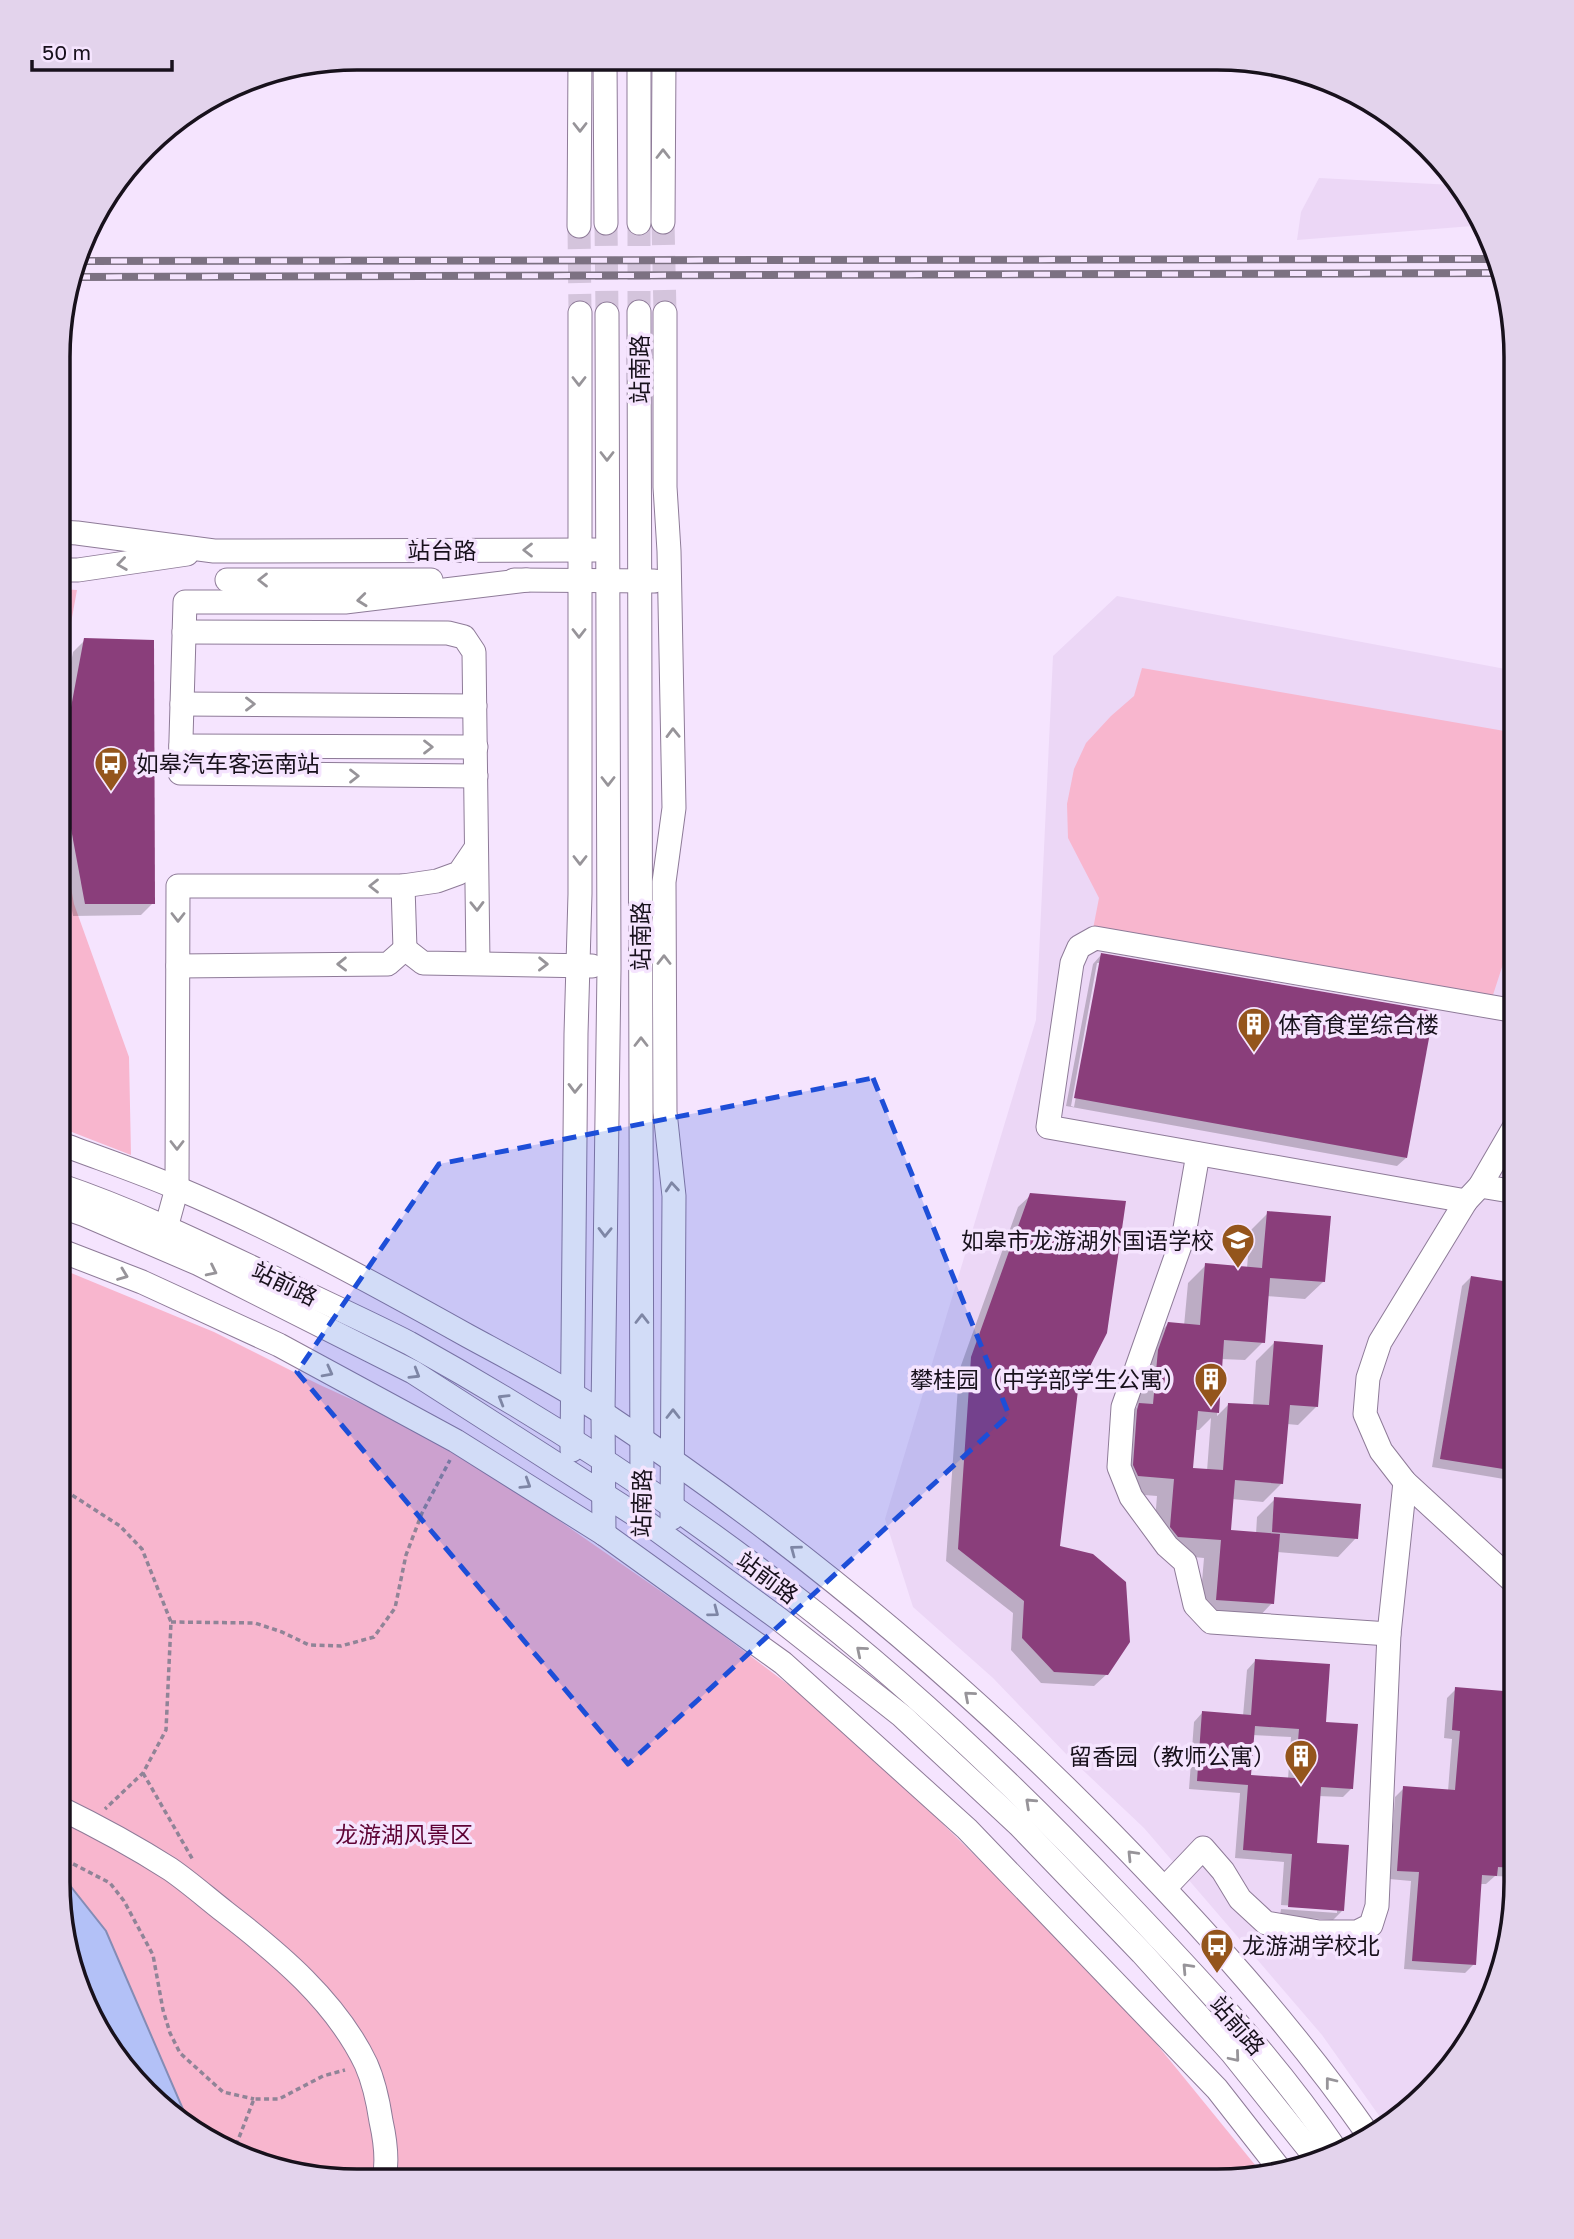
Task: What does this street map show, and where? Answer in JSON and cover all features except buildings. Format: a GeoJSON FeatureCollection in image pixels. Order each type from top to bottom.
{"type":"FeatureCollection","features":[{"type":"Feature","properties":{"kind":"street"},"geometry":{"type":"LineString","coordinates":[[579,226],[580,70]]}},
{"type":"Feature","properties":{"kind":"street"},"geometry":{"type":"LineString","coordinates":[[605,70],[606,223]]}},
{"type":"Feature","properties":{"kind":"street"},"geometry":{"type":"LineString","coordinates":[[639,70],[639,223]]}},
{"type":"Feature","properties":{"kind":"street"},"geometry":{"type":"LineString","coordinates":[[663,222],[664,70]]}},
{"type":"Feature","properties":{"kind":"street","name":"站南路"},"geometry":{"type":"LineString","coordinates":[[639,312],[640,1559]]}},
{"type":"Feature","properties":{"kind":"street"},"geometry":{"type":"LineString","coordinates":[[572,1512],[580,894],[580,313]]}},
{"type":"Feature","properties":{"kind":"street"},"geometry":{"type":"LineString","coordinates":[[665,313],[664,486],[670,580],[674,808],[664,882],[664,1112],[674,1196],[671,1580]]}},
{"type":"Feature","properties":{"kind":"street","name":"站南路"},"geometry":{"type":"LineString","coordinates":[[604,1534],[609,968],[607,314]]}},
{"type":"Feature","properties":{"kind":"street","name":"站台路"},"geometry":{"type":"LineString","coordinates":[[70,533],[214,551],[669,551]]}},
{"type":"Feature","properties":{"kind":"street","name":"站台路"},"geometry":{"type":"LineString","coordinates":[[70,570],[214,551]]}},
{"type":"Feature","properties":{"kind":"street"},"geometry":{"type":"LineString","coordinates":[[227,580],[670,580]]}},
{"type":"Feature","properties":{"kind":"street"},"geometry":{"type":"LineString","coordinates":[[476,776],[180,773],[185,603],[345,602],[527,580]]}},
{"type":"Feature","properties":{"kind":"street"},"geometry":{"type":"LineString","coordinates":[[184,632],[448,633],[464,638],[474,652],[478,963]]}},
{"type":"Feature","properties":{"kind":"street"},"geometry":{"type":"LineString","coordinates":[[182,704],[475,706]]}},
{"type":"Feature","properties":{"kind":"street"},"geometry":{"type":"LineString","coordinates":[[181,747],[476,747]]}},
{"type":"Feature","properties":{"kind":"street"},"geometry":{"type":"LineString","coordinates":[[166,1228],[177,1188],[178,886],[403,886],[437,881],[459,873],[476,848]]}},
{"type":"Feature","properties":{"kind":"street"},"geometry":{"type":"LineString","coordinates":[[403,886],[405,949]]}},
{"type":"Feature","properties":{"kind":"street"},"geometry":{"type":"LineString","coordinates":[[1504,1009],[1095,939],[1079,947],[1072,963],[1048,1127],[1198,1154],[1473,1193],[1504,1192]]}},
{"type":"Feature","properties":{"kind":"street"},"geometry":{"type":"LineString","coordinates":[[405,949],[423,963],[577,965],[609,968]]}},
{"type":"Feature","properties":{"kind":"street"},"geometry":{"type":"LineString","coordinates":[[178,966],[388,964],[405,949]]}},
{"type":"Feature","properties":{"kind":"street"},"geometry":{"type":"LineString","coordinates":[[1504,1143],[1380,1342],[1368,1378],[1365,1415],[1381,1451],[1405,1482],[1504,1573]]}},
{"type":"Feature","properties":{"kind":"street"},"geometry":{"type":"LineString","coordinates":[[70,1147],[177,1188],[356,1273],[572,1395],[642,1440],[839,1584],[984,1708],[1165,1888],[1334,2086],[1364,2129]]}},
{"type":"Feature","properties":{"kind":"street"},"geometry":{"type":"LineString","coordinates":[[1198,1154],[1184,1234],[1123,1407],[1119,1467],[1131,1497],[1167,1546],[1185,1562],[1195,1605],[1211,1622],[1389,1634]]}},
{"type":"Feature","properties":{"kind":"street","name":"站前路"},"geometry":{"type":"LineString","coordinates":[[70,1189],[166,1228],[406,1342],[604,1459],[803,1603],[897,1682],[1040,1813],[1246,2032],[1308,2108],[1332,2144]]}},
{"type":"Feature","properties":{"kind":"street","name":"站前路"},"geometry":{"type":"LineString","coordinates":[[70,1210],[200,1265],[413,1372],[642,1518],[779,1619],[902,1716],[1019,1825],[1142,1953],[1232,2053],[1312,2153]]}},
{"type":"Feature","properties":{"kind":"street"},"geometry":{"type":"LineString","coordinates":[[70,1254],[142,1282],[279,1345],[456,1441],[572,1512],[671,1580],[783,1663],[967,1829],[1217,2089],[1275,2163]]}},
{"type":"Feature","properties":{"kind":"street"},"geometry":{"type":"LineString","coordinates":[[1165,1888],[1203,1848],[1223,1871],[1240,1899],[1266,1923],[1319,1932],[1357,1931],[1371,1925],[1377,1906],[1389,1634],[1405,1482]]}},
{"type":"Feature","properties":{"kind":"street"},"geometry":{"type":"LineString","coordinates":[[70,1813],[172,1871],[270,1946],[318,1996],[352,2039],[366,2065],[376,2095],[386,2169]]}},
{"type":"Feature","properties":{"kind":"path"},"geometry":{"type":"LineString","coordinates":[[171,1622],[255,1623],[309,1645],[341,1646],[374,1637],[395,1608],[406,1555],[422,1513],[454,1451],[456,1441]]}},
{"type":"Feature","properties":{"kind":"path"},"geometry":{"type":"LineString","coordinates":[[70,1494],[120,1526],[142,1549],[171,1622],[166,1730],[143,1773],[91,1823]]}},
{"type":"Feature","properties":{"kind":"path"},"geometry":{"type":"LineString","coordinates":[[143,1773],[196,1864]]}},
{"type":"Feature","properties":{"kind":"path"},"geometry":{"type":"LineString","coordinates":[[70,1862],[110,1883],[124,1901],[153,1955],[163,2010],[180,2053],[223,2092],[254,2099],[279,2099],[323,2076],[366,2065]]}},
{"type":"Feature","properties":{"kind":"path"},"geometry":{"type":"LineString","coordinates":[[237,2142],[254,2099]]}},
{"type":"Feature","properties":{"kind":"highlighted area"},"geometry":{"type":"Polygon","coordinates":[[[873,1078],[1009,1415],[628,1764],[297,1372],[439,1164],[873,1078]]]}},
{"type":"Feature","properties":{"kind":"shaded area"},"geometry":{"type":"Polygon","coordinates":[[[1319,178],[1447,185],[1472,226],[1297,240],[1301,212],[1319,178]]]}},
{"type":"Feature","properties":{"kind":"shaded area","name":"如皋市龙游湖外国语学校"},"geometry":{"type":"Polygon","coordinates":[[[1117,596],[1504,669],[1502,1920],[1489,1974],[1466,2026],[1433,2071],[1382,2118],[1322,2035],[1144,1828],[1069,1757],[993,1678],[913,1607],[885,1519],[1036,1020],[1053,656],[1117,596]]]}},
{"type":"Feature","properties":{"kind":"green space"},"geometry":{"type":"Polygon","coordinates":[[[70,590],[77,590],[70,628],[70,590]]]}},
{"type":"Feature","properties":{"kind":"green space"},"geometry":{"type":"Polygon","coordinates":[[[1142,668],[1504,731],[1504,963],[1492,998],[1093,929],[1099,898],[1068,838],[1067,804],[1074,769],[1086,743],[1134,696],[1142,668]]]}},
{"type":"Feature","properties":{"kind":"green space"},"geometry":{"type":"Polygon","coordinates":[[[70,882],[74,904],[129,1057],[131,1155],[70,1131],[70,882]]]}},
{"type":"Feature","properties":{"kind":"green space","name":"龙游湖风景区"},"geometry":{"type":"Polygon","coordinates":[[[70,1273],[214,1332],[320,1385],[430,1435],[482,1467],[708,1624],[806,1698],[895,1777],[1115,1993],[1256,2167],[1217,2169],[357,2169],[319,2167],[265,2154],[197,2121],[154,2085],[129,2057],[108,2026],[85,1974],[72,1920],[70,1273]]]}},
{"type":"Feature","properties":{"kind":"water"},"geometry":{"type":"Polygon","coordinates":[[[70,1886],[106,1931],[184,2111],[141,2071],[108,2026],[92,1992],[80,1956],[72,1920],[70,1886]]]}},
{"type":"Feature","properties":{"kind":"tunnel"},"geometry":{"type":"LineString","coordinates":[[663,222],[665,313]]}},
{"type":"Feature","properties":{"kind":"tunnel"},"geometry":{"type":"LineString","coordinates":[[606,223],[607,314]]}},
{"type":"Feature","properties":{"kind":"tunnel"},"geometry":{"type":"LineString","coordinates":[[639,223],[639,312]]}},
{"type":"Feature","properties":{"kind":"tunnel"},"geometry":{"type":"LineString","coordinates":[[579,226],[580,313]]}},
{"type":"Feature","properties":{"kind":"railway"},"geometry":{"type":"LineString","coordinates":[[87,261],[1487,259]]}},
{"type":"Feature","properties":{"kind":"railway"},"geometry":{"type":"LineString","coordinates":[[82,277],[1491,273]]}},
{"type":"Feature","properties":{"kind":"place","name":"如皋汽车客运南站"},"geometry":{"type":"Point","coordinates":[111,793]}},
{"type":"Feature","properties":{"kind":"place","name":"体育食堂综合楼"},"geometry":{"type":"Point","coordinates":[1254,1054]}},
{"type":"Feature","properties":{"kind":"place","name":"如皋市龙游湖外国语学校"},"geometry":{"type":"Point","coordinates":[1238,1270]}},
{"type":"Feature","properties":{"kind":"place","name":"攀桂园（中学部学生公寓）"},"geometry":{"type":"Point","coordinates":[1211,1409]}},
{"type":"Feature","properties":{"kind":"place","name":"留香园（教师公寓）"},"geometry":{"type":"Point","coordinates":[1301,1786]}},
{"type":"Feature","properties":{"kind":"place","name":"龙游湖学校北"},"geometry":{"type":"Point","coordinates":[1217,1975]}}]}
